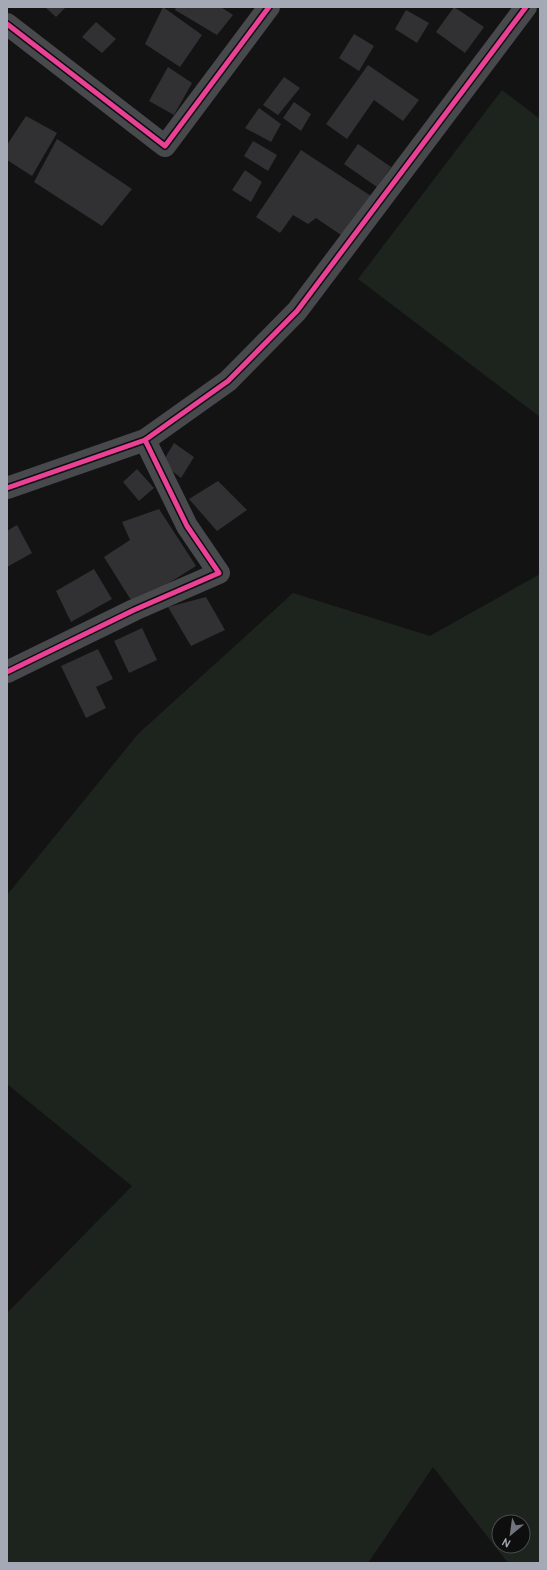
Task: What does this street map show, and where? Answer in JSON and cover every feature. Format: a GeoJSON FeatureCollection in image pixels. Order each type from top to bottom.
{"type":"FeatureCollection","features":[{"type":"Feature","properties":{"kind":"street"},"geometry":{"type":"LineString","coordinates":[[7,24],[165,146],[269,7]]}},
{"type":"Feature","properties":{"kind":"street"},"geometry":{"type":"LineString","coordinates":[[7,488],[145,440],[228,381],[297,311],[526,7]]}},
{"type":"Feature","properties":{"kind":"street"},"geometry":{"type":"LineString","coordinates":[[7,672],[134,610],[219,573],[187,526],[145,440]]}},
{"type":"Feature","properties":{"kind":"shaded area"},"geometry":{"type":"Polygon","coordinates":[[[502,90],[540,119],[540,417],[358,279],[502,90]]]}},
{"type":"Feature","properties":{"kind":"shaded area"},"geometry":{"type":"Polygon","coordinates":[[[540,574],[540,1563],[508,1563],[501,1554],[531,1554],[531,1514],[491,1514],[491,1541],[433,1467],[368,1563],[7,1563],[7,1313],[132,1186],[7,1084],[7,895],[138,734],[293,593],[430,636],[540,574]]]}},
{"type":"Feature","properties":{"kind":"building"},"geometry":{"type":"Polygon","coordinates":[[[45,7],[66,7],[56,17],[45,7]]]}},
{"type":"Feature","properties":{"kind":"building"},"geometry":{"type":"Polygon","coordinates":[[[163,7],[202,35],[180,67],[145,44],[163,7]]]}},
{"type":"Feature","properties":{"kind":"building"},"geometry":{"type":"Polygon","coordinates":[[[176,7],[221,7],[233,15],[217,35],[175,10],[176,7]]]}},
{"type":"Feature","properties":{"kind":"building"},"geometry":{"type":"Polygon","coordinates":[[[454,7],[484,27],[465,53],[436,32],[454,7]]]}},
{"type":"Feature","properties":{"kind":"building"},"geometry":{"type":"Polygon","coordinates":[[[406,10],[429,23],[417,43],[395,29],[406,10]]]}},
{"type":"Feature","properties":{"kind":"building"},"geometry":{"type":"Polygon","coordinates":[[[96,22],[116,39],[102,53],[82,37],[96,22]]]}},
{"type":"Feature","properties":{"kind":"building"},"geometry":{"type":"Polygon","coordinates":[[[354,34],[374,46],[359,71],[339,58],[354,34]]]}},
{"type":"Feature","properties":{"kind":"building"},"geometry":{"type":"Polygon","coordinates":[[[368,65],[419,100],[403,121],[374,100],[347,139],[326,124],[368,65]]]}},
{"type":"Feature","properties":{"kind":"building"},"geometry":{"type":"Polygon","coordinates":[[[168,67],[192,83],[174,115],[149,101],[168,67]]]}},
{"type":"Feature","properties":{"kind":"building"},"geometry":{"type":"Polygon","coordinates":[[[284,77],[300,88],[278,115],[263,105],[284,77]]]}},
{"type":"Feature","properties":{"kind":"building"},"geometry":{"type":"Polygon","coordinates":[[[294,102],[311,114],[301,131],[283,118],[294,102]]]}},
{"type":"Feature","properties":{"kind":"building"},"geometry":{"type":"Polygon","coordinates":[[[259,108],[281,124],[271,142],[245,128],[259,108]]]}},
{"type":"Feature","properties":{"kind":"building"},"geometry":{"type":"Polygon","coordinates":[[[26,116],[57,133],[32,176],[7,160],[7,145],[26,116]]]}},
{"type":"Feature","properties":{"kind":"building"},"geometry":{"type":"Polygon","coordinates":[[[57,139],[132,189],[102,226],[34,182],[57,139]]]}},
{"type":"Feature","properties":{"kind":"building"},"geometry":{"type":"Polygon","coordinates":[[[253,141],[277,155],[268,171],[244,156],[253,141]]]}},
{"type":"Feature","properties":{"kind":"building"},"geometry":{"type":"Polygon","coordinates":[[[358,144],[391,167],[377,187],[344,164],[358,144]]]}},
{"type":"Feature","properties":{"kind":"building"},"geometry":{"type":"Polygon","coordinates":[[[301,150],[371,196],[344,237],[316,218],[308,224],[293,215],[280,233],[256,217],[301,150]]]}},
{"type":"Feature","properties":{"kind":"building"},"geometry":{"type":"Polygon","coordinates":[[[245,170],[262,182],[251,202],[232,190],[245,170]]]}},
{"type":"Feature","properties":{"kind":"building"},"geometry":{"type":"Polygon","coordinates":[[[174,443],[194,457],[181,478],[162,463],[174,443]]]}},
{"type":"Feature","properties":{"kind":"building"},"geometry":{"type":"Polygon","coordinates":[[[137,469],[154,488],[139,501],[123,482],[137,469]]]}},
{"type":"Feature","properties":{"kind":"building"},"geometry":{"type":"Polygon","coordinates":[[[218,481],[247,510],[217,531],[189,499],[218,481]]]}},
{"type":"Feature","properties":{"kind":"building"},"geometry":{"type":"Polygon","coordinates":[[[159,509],[196,566],[134,605],[104,557],[130,540],[122,522],[159,509]]]}},
{"type":"Feature","properties":{"kind":"building"},"geometry":{"type":"Polygon","coordinates":[[[17,525],[32,553],[7,567],[7,531],[17,525]]]}},
{"type":"Feature","properties":{"kind":"building"},"geometry":{"type":"Polygon","coordinates":[[[94,569],[112,599],[71,622],[56,591],[94,569]]]}},
{"type":"Feature","properties":{"kind":"building"},"geometry":{"type":"Polygon","coordinates":[[[206,597],[225,630],[191,646],[168,607],[206,597]]]}},
{"type":"Feature","properties":{"kind":"building"},"geometry":{"type":"Polygon","coordinates":[[[142,628],[157,660],[129,673],[114,641],[142,628]]]}},
{"type":"Feature","properties":{"kind":"building"},"geometry":{"type":"Polygon","coordinates":[[[98,649],[113,679],[96,687],[106,708],[86,718],[61,666],[98,649]]]}},
{"type":"Feature","properties":{"kind":"cycle path"},"geometry":{"type":"LineString","coordinates":[[7,24],[165,146],[269,7]]}},
{"type":"Feature","properties":{"kind":"cycle path"},"geometry":{"type":"LineString","coordinates":[[7,488],[145,440],[228,381],[297,311],[526,7]]}},
{"type":"Feature","properties":{"kind":"cycle path"},"geometry":{"type":"LineString","coordinates":[[7,672],[134,610],[219,573],[187,526],[145,440]]}}]}
